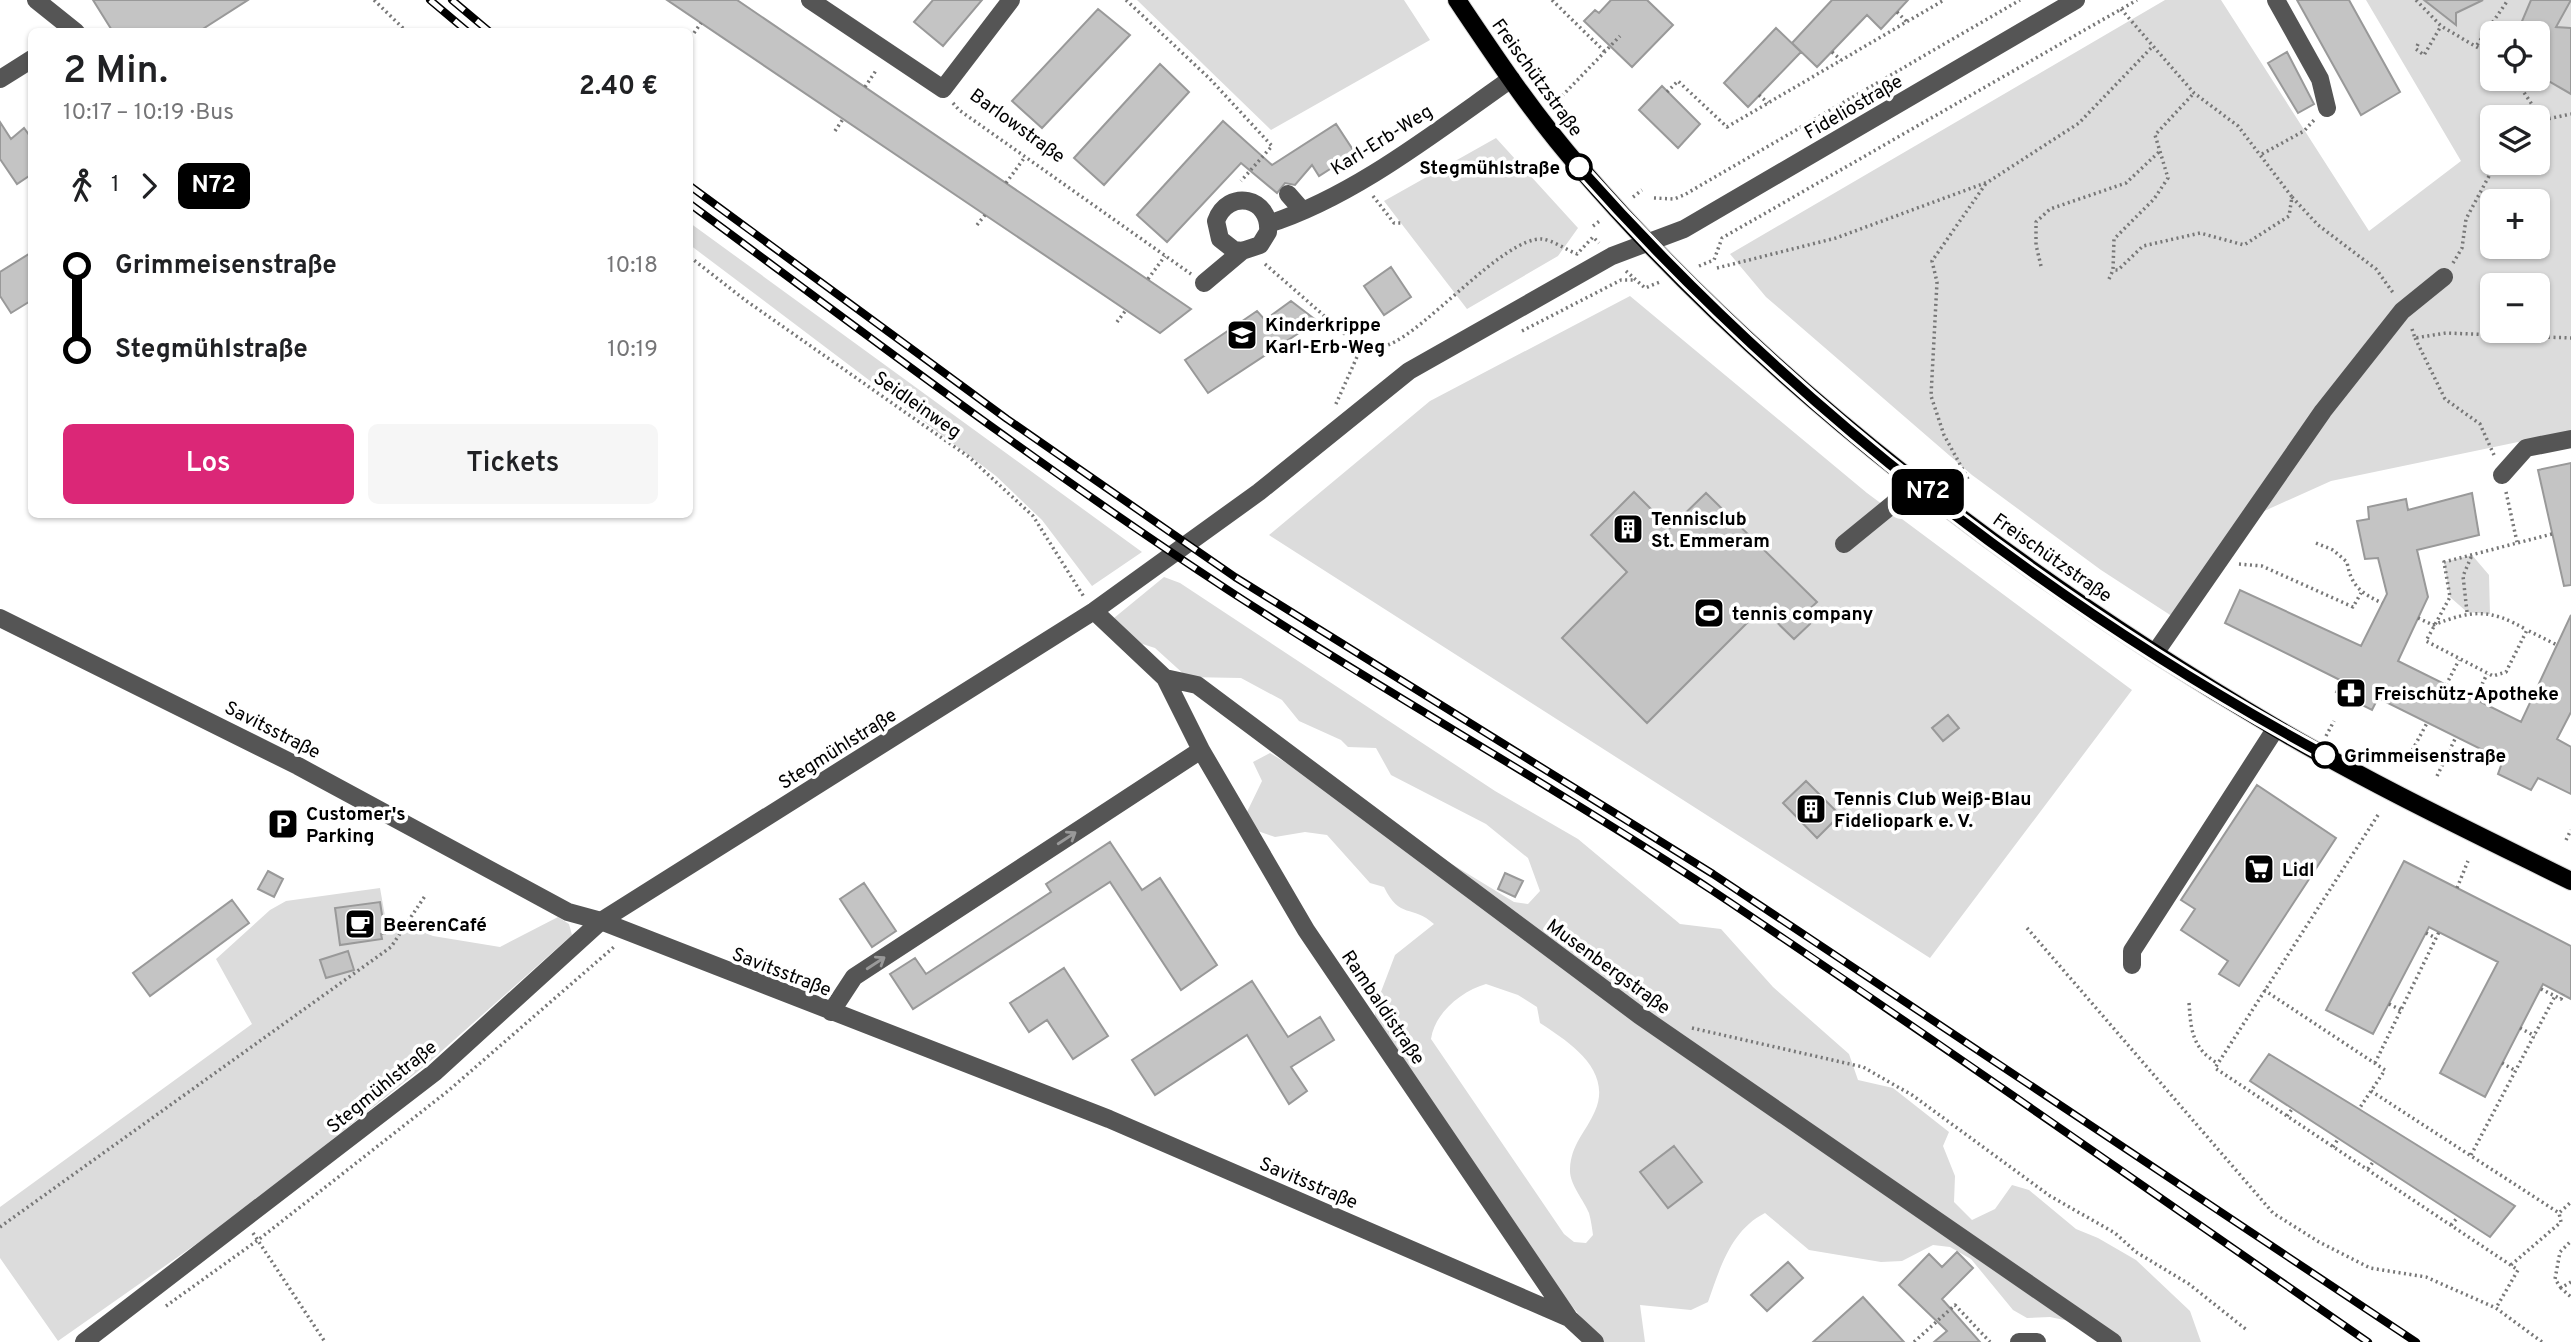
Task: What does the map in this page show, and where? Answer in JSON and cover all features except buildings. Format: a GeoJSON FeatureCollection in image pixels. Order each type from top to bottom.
{"type":"FeatureCollection","features":[{"type":"Feature","properties":{"kind":"main road","name":"Freischützstraße"},"geometry":{"type":"LineString","coordinates":[[1457,0],[1511,79],[1580,169],[1648,243],[1820,404],[1913,482],[2024,564],[2155,653],[2276,728],[2571,881]]}},
{"type":"Feature","properties":{"kind":"street"},"geometry":{"type":"LineString","coordinates":[[36,0],[71,28]]}},
{"type":"Feature","properties":{"kind":"street","name":"Barlowstraße"},"geometry":{"type":"LineString","coordinates":[[810,0],[943,89]]}},
{"type":"Feature","properties":{"kind":"street"},"geometry":{"type":"LineString","coordinates":[[943,89],[1011,0]]}},
{"type":"Feature","properties":{"kind":"street","name":"Fideliostraße"},"geometry":{"type":"LineString","coordinates":[[1648,243],[1684,229],[2076,0]]}},
{"type":"Feature","properties":{"kind":"street"},"geometry":{"type":"LineString","coordinates":[[2276,0],[2320,79],[2327,108]]}},
{"type":"Feature","properties":{"kind":"street"},"geometry":{"type":"LineString","coordinates":[[0,79],[28,62]]}},
{"type":"Feature","properties":{"kind":"street","name":"Karl-Erb-Weg"},"geometry":{"type":"LineString","coordinates":[[1268,224],[1303,210],[1362,180],[1511,79]]}},
{"type":"Feature","properties":{"kind":"street"},"geometry":{"type":"LineString","coordinates":[[1288,194],[1303,210]]}},
{"type":"Feature","properties":{"kind":"street"},"geometry":{"type":"LineString","coordinates":[[1204,283],[1264,239],[1268,224],[1257,204],[1242,199],[1225,205],[1216,221],[1220,239],[1226,245],[1248,250]]}},
{"type":"Feature","properties":{"kind":"street","name":"Stegmühlstraße"},"geometry":{"type":"LineString","coordinates":[[84,1342],[435,1072],[601,921],[1094,611],[1331,436],[1409,371],[1612,256],[1648,243]]}},
{"type":"Feature","properties":{"kind":"street"},"geometry":{"type":"LineString","coordinates":[[2155,653],[2323,411],[2402,311],[2444,276]]}},
{"type":"Feature","properties":{"kind":"street"},"geometry":{"type":"LineString","coordinates":[[2502,475],[2526,448],[2571,439]]}},
{"type":"Feature","properties":{"kind":"street"},"geometry":{"type":"LineString","coordinates":[[1844,544],[1894,504],[1913,482]]}},
{"type":"Feature","properties":{"kind":"street","name":"Musenbergstraße"},"geometry":{"type":"LineString","coordinates":[[1094,611],[1166,678],[1197,685],[1639,1015],[2113,1342]]}},
{"type":"Feature","properties":{"kind":"street","name":"Savitsstraße"},"geometry":{"type":"LineString","coordinates":[[0,618],[138,684],[298,766],[568,912],[601,921],[1109,1119],[1569,1318]]}},
{"type":"Feature","properties":{"kind":"street","name":"Rambaldistraße"},"geometry":{"type":"LineString","coordinates":[[1166,678],[1201,750],[1306,930],[1569,1318],[1595,1342]]}},
{"type":"Feature","properties":{"kind":"street"},"geometry":{"type":"LineString","coordinates":[[2132,965],[2132,951],[2276,728]]}},
{"type":"Feature","properties":{"kind":"street"},"geometry":{"type":"LineString","coordinates":[[831,1012],[854,977],[1201,750]]}},
{"type":"Feature","properties":{"kind":"street"},"geometry":{"type":"LineString","coordinates":[[2019,1342],[2037,1342]]}},
{"type":"Feature","properties":{"kind":"path"},"geometry":{"type":"LineString","coordinates":[[374,0],[403,28]]}},
{"type":"Feature","properties":{"kind":"path"},"geometry":{"type":"LineString","coordinates":[[1126,0],[1210,79],[1272,146],[1241,179],[1242,199]]}},
{"type":"Feature","properties":{"kind":"path"},"geometry":{"type":"LineString","coordinates":[[1552,0],[1605,52]]}},
{"type":"Feature","properties":{"kind":"path"},"geometry":{"type":"LineString","coordinates":[[1667,92],[1678,81],[1727,127],[1944,0]]}},
{"type":"Feature","properties":{"kind":"path"},"geometry":{"type":"LineString","coordinates":[[1654,198],[1674,199],[1684,195],[2020,0]]}},
{"type":"Feature","properties":{"kind":"path"},"geometry":{"type":"LineString","coordinates":[[1714,260],[1722,238],[2137,0]]}},
{"type":"Feature","properties":{"kind":"path"},"geometry":{"type":"LineString","coordinates":[[2416,0],[2441,26],[2480,47]]}},
{"type":"Feature","properties":{"kind":"path"},"geometry":{"type":"LineString","coordinates":[[2477,45],[2508,0]]}},
{"type":"Feature","properties":{"kind":"path"},"geometry":{"type":"LineString","coordinates":[[2121,9],[2194,93],[2238,126],[2292,197],[2318,225],[2376,269],[2402,311],[2445,399],[2480,424],[2502,475],[2517,542]]}},
{"type":"Feature","properties":{"kind":"path"},"geometry":{"type":"LineString","coordinates":[[1897,12],[1907,22]]}},
{"type":"Feature","properties":{"kind":"path"},"geometry":{"type":"LineString","coordinates":[[694,33],[701,23]]}},
{"type":"Feature","properties":{"kind":"path"},"geometry":{"type":"LineString","coordinates":[[2418,44],[2416,49],[2424,55],[2441,26]]}},
{"type":"Feature","properties":{"kind":"path"},"geometry":{"type":"LineString","coordinates":[[1562,96],[1620,36]]}},
{"type":"Feature","properties":{"kind":"path"},"geometry":{"type":"LineString","coordinates":[[1717,268],[1836,238],[1987,182],[2079,123],[2153,46]]}},
{"type":"Feature","properties":{"kind":"path"},"geometry":{"type":"LineString","coordinates":[[1832,52],[1841,60]]}},
{"type":"Feature","properties":{"kind":"path","name":"Barlowstraße"},"geometry":{"type":"LineString","coordinates":[[943,89],[959,110],[1204,283]]}},
{"type":"Feature","properties":{"kind":"path"},"geometry":{"type":"LineString","coordinates":[[2109,279],[2113,270],[2114,239],[2154,199],[2168,178],[2155,135],[2194,93]]}},
{"type":"Feature","properties":{"kind":"path"},"geometry":{"type":"LineString","coordinates":[[1759,95],[1768,103]]}},
{"type":"Feature","properties":{"kind":"path"},"geometry":{"type":"LineString","coordinates":[[2550,117],[2571,114]]}},
{"type":"Feature","properties":{"kind":"path"},"geometry":{"type":"LineString","coordinates":[[835,131],[843,119]]}},
{"type":"Feature","properties":{"kind":"path"},"geometry":{"type":"LineString","coordinates":[[2262,155],[2304,131]]}},
{"type":"Feature","properties":{"kind":"path"},"geometry":{"type":"LineString","coordinates":[[2041,266],[2036,245],[2036,222],[2050,209],[2126,183],[2160,152]]}},
{"type":"Feature","properties":{"kind":"path"},"geometry":{"type":"LineString","coordinates":[[1006,183],[1025,157]]}},
{"type":"Feature","properties":{"kind":"path"},"geometry":{"type":"LineString","coordinates":[[2444,276],[2462,248],[2466,219],[2490,175]]}},
{"type":"Feature","properties":{"kind":"path"},"geometry":{"type":"LineString","coordinates":[[1362,180],[1394,223],[1401,223]]}},
{"type":"Feature","properties":{"kind":"path"},"geometry":{"type":"LineString","coordinates":[[1968,479],[1944,435],[1931,396],[1937,282],[1932,261],[1987,182]]}},
{"type":"Feature","properties":{"kind":"path"},"geometry":{"type":"LineString","coordinates":[[2113,270],[2118,270],[2143,246],[2200,233],[2244,245],[2289,216],[2292,197]]}},
{"type":"Feature","properties":{"kind":"path"},"geometry":{"type":"LineString","coordinates":[[977,225],[985,215]]}},
{"type":"Feature","properties":{"kind":"path"},"geometry":{"type":"LineString","coordinates":[[1248,250],[1362,348],[1388,345],[1431,316],[1454,293],[1521,245],[1542,239],[1577,254],[1593,237]]}},
{"type":"Feature","properties":{"kind":"path"},"geometry":{"type":"LineString","coordinates":[[1148,279],[1165,256]]}},
{"type":"Feature","properties":{"kind":"path","name":"Seidleinweg"},"geometry":{"type":"LineString","coordinates":[[693,259],[745,300],[969,457],[1033,516],[1094,611]]}},
{"type":"Feature","properties":{"kind":"path"},"geometry":{"type":"LineString","coordinates":[[1515,334],[1561,314],[1621,280],[1634,280]]}},
{"type":"Feature","properties":{"kind":"path"},"geometry":{"type":"LineString","coordinates":[[1117,322],[1126,310]]}},
{"type":"Feature","properties":{"kind":"path"},"geometry":{"type":"LineString","coordinates":[[2416,338],[2446,332],[2571,338]]}},
{"type":"Feature","properties":{"kind":"path"},"geometry":{"type":"LineString","coordinates":[[1331,436],[1328,421],[1362,348]]}},
{"type":"Feature","properties":{"kind":"path"},"geometry":{"type":"LineString","coordinates":[[2527,630],[2506,672],[2493,677],[2426,641],[2450,597],[2444,562],[2552,534]]}},
{"type":"Feature","properties":{"kind":"path"},"geometry":{"type":"LineString","coordinates":[[2316,543],[2333,550],[2347,562],[2350,579],[2361,593],[2382,603]]}},
{"type":"Feature","properties":{"kind":"path"},"geometry":{"type":"LineString","coordinates":[[2466,612],[2463,576],[2472,555]]}},
{"type":"Feature","properties":{"kind":"path"},"geometry":{"type":"LineString","coordinates":[[2234,572],[2240,563],[2262,566],[2353,607],[2361,593]]}},
{"type":"Feature","properties":{"kind":"path"},"geometry":{"type":"LineString","coordinates":[[2418,618],[2433,625],[2466,612],[2500,614],[2557,646]]}},
{"type":"Feature","properties":{"kind":"path"},"geometry":{"type":"LineString","coordinates":[[2446,685],[2459,660]]}},
{"type":"Feature","properties":{"kind":"path"},"geometry":{"type":"LineString","coordinates":[[2475,699],[2487,674]]}},
{"type":"Feature","properties":{"kind":"path"},"geometry":{"type":"LineString","coordinates":[[2325,738],[2334,721]]}},
{"type":"Feature","properties":{"kind":"path"},"geometry":{"type":"LineString","coordinates":[[2407,760],[2427,723]]}},
{"type":"Feature","properties":{"kind":"path"},"geometry":{"type":"LineString","coordinates":[[2437,776],[2456,737]]}},
{"type":"Feature","properties":{"kind":"path"},"geometry":{"type":"LineString","coordinates":[[2378,816],[2215,1068],[2518,1270],[2496,1308]]}},
{"type":"Feature","properties":{"kind":"path"},"geometry":{"type":"LineString","coordinates":[[2566,840],[2571,830]]}},
{"type":"Feature","properties":{"kind":"path"},"geometry":{"type":"LineString","coordinates":[[2457,888],[2468,862]]}},
{"type":"Feature","properties":{"kind":"path"},"geometry":{"type":"LineString","coordinates":[[0,1227],[391,947],[425,897]]}},
{"type":"Feature","properties":{"kind":"path"},"geometry":{"type":"LineString","coordinates":[[2027,928],[2273,1213],[2319,1242],[2370,1268],[2426,1277],[2496,1308],[2542,1342]]}},
{"type":"Feature","properties":{"kind":"path"},"geometry":{"type":"LineString","coordinates":[[159,1311],[258,1240],[448,1091],[615,947],[624,931]]}},
{"type":"Feature","properties":{"kind":"path"},"geometry":{"type":"LineString","coordinates":[[2375,1063],[2439,932]]}},
{"type":"Feature","properties":{"kind":"path"},"geometry":{"type":"LineString","coordinates":[[2426,933],[2436,938]]}},
{"type":"Feature","properties":{"kind":"path"},"geometry":{"type":"LineString","coordinates":[[2541,989],[2561,999],[2563,994]]}},
{"type":"Feature","properties":{"kind":"path"},"geometry":{"type":"LineString","coordinates":[[2264,990],[2385,1070],[2359,1109]]}},
{"type":"Feature","properties":{"kind":"path"},"geometry":{"type":"LineString","coordinates":[[2470,1155],[2555,996]]}},
{"type":"Feature","properties":{"kind":"path"},"geometry":{"type":"LineString","coordinates":[[2189,1003],[2191,1031],[2196,1047],[2217,1064]]}},
{"type":"Feature","properties":{"kind":"path"},"geometry":{"type":"LineString","coordinates":[[2389,1004],[2401,1010]]}},
{"type":"Feature","properties":{"kind":"path"},"geometry":{"type":"LineString","coordinates":[[1692,1027],[1863,1067],[1912,1095],[2050,1196],[2115,1233],[2136,1252],[2189,1284],[2248,1331]]}},
{"type":"Feature","properties":{"kind":"path"},"geometry":{"type":"LineString","coordinates":[[2520,1028],[2535,1036]]}},
{"type":"Feature","properties":{"kind":"path"},"geometry":{"type":"LineString","coordinates":[[2502,1063],[2516,1071]]}},
{"type":"Feature","properties":{"kind":"path"},"geometry":{"type":"LineString","coordinates":[[2371,1091],[2559,1213],[2561,1222],[2511,1265]]}},
{"type":"Feature","properties":{"kind":"path"},"geometry":{"type":"LineString","coordinates":[[2287,1116],[2292,1109]]}},
{"type":"Feature","properties":{"kind":"path"},"geometry":{"type":"LineString","coordinates":[[2333,1147],[2338,1139]]}},
{"type":"Feature","properties":{"kind":"path"},"geometry":{"type":"LineString","coordinates":[[2368,1169],[2373,1162]]}},
{"type":"Feature","properties":{"kind":"path"},"geometry":{"type":"LineString","coordinates":[[2559,1213],[2571,1202]]}},
{"type":"Feature","properties":{"kind":"path"},"geometry":{"type":"LineString","coordinates":[[2451,1225],[2458,1217]]}},
{"type":"Feature","properties":{"kind":"path"},"geometry":{"type":"LineString","coordinates":[[245,1220],[325,1342]]}},
{"type":"Feature","properties":{"kind":"path"},"geometry":{"type":"LineString","coordinates":[[2571,1241],[2560,1252],[2555,1279],[2571,1297]]}},
{"type":"Feature","properties":{"kind":"path"},"geometry":{"type":"LineString","coordinates":[[2561,1288],[2571,1282]]}},
{"type":"Feature","properties":{"kind":"path"},"geometry":{"type":"LineString","coordinates":[[1914,1342],[1955,1305],[1990,1342]]}},
{"type":"Feature","properties":{"kind":"shaded area"},"geometry":{"type":"Polygon","coordinates":[[[1137,0],[1404,0],[1430,40],[1271,130],[1137,0]]]}},
{"type":"Feature","properties":{"kind":"shaded area"},"geometry":{"type":"Polygon","coordinates":[[[2165,0],[2221,0],[2369,231],[2461,161],[2366,0],[2571,0],[2571,431],[2331,481],[2262,512],[2184,624],[2101,570],[1972,475],[1766,297],[1730,254],[2165,0]]]}},
{"type":"Feature","properties":{"kind":"shaded area"},"geometry":{"type":"Polygon","coordinates":[[[1496,138],[1578,228],[1558,256],[1467,309],[1384,201],[1496,138]]]}},
{"type":"Feature","properties":{"kind":"shaded area"},"geometry":{"type":"Polygon","coordinates":[[[693,225],[1142,552],[1092,586],[1042,520],[996,476],[693,247],[693,225]]]}},
{"type":"Feature","properties":{"kind":"shaded area","name":"tennis company"},"geometry":{"type":"Polygon","coordinates":[[[1630,296],[1867,493],[2132,690],[1930,958],[1269,535],[1430,401],[1630,296]]]}},
{"type":"Feature","properties":{"kind":"shaded area"},"geometry":{"type":"Polygon","coordinates":[[[2472,555],[2489,575],[2490,614],[2467,612],[2450,597],[2444,562],[2472,555]]]}},
{"type":"Feature","properties":{"kind":"shaded area"},"geometry":{"type":"Polygon","coordinates":[[[1164,577],[1180,583],[1495,791],[1578,839],[1680,924],[1721,929],[1773,987],[1849,1054],[1858,1080],[1893,1088],[1949,1132],[1943,1146],[1955,1176],[1954,1202],[1972,1220],[1995,1209],[2012,1185],[2029,1190],[2076,1229],[2098,1238],[2136,1260],[2190,1311],[2201,1342],[2120,1342],[2098,1327],[2050,1317],[2027,1318],[2013,1310],[1971,1259],[1950,1247],[1933,1245],[1902,1261],[1881,1262],[1809,1250],[1765,1213],[1743,1229],[1735,1240],[1722,1263],[1708,1302],[1691,1310],[1640,1305],[1645,1342],[1602,1342],[1539,1267],[1374,1019],[1379,997],[1395,955],[1434,924],[1395,904],[1384,887],[1370,883],[1327,835],[1305,832],[1275,837],[1252,829],[1246,814],[1262,781],[1253,762],[1270,753],[1514,902],[1528,904],[1540,891],[1528,858],[1486,824],[1391,775],[1376,748],[1348,747],[1341,740],[1299,721],[1282,700],[1241,678],[1187,677],[1155,648],[1130,640],[1114,618],[1164,577]],[[1486,984],[1477,987],[1451,1004],[1438,1020],[1431,1039],[1564,1234],[1574,1242],[1586,1243],[1593,1235],[1590,1218],[1572,1180],[1570,1169],[1576,1145],[1595,1111],[1599,1096],[1598,1083],[1593,1070],[1575,1048],[1540,1023],[1537,1007],[1518,995],[1486,984]]]}},
{"type":"Feature","properties":{"kind":"shaded area"},"geometry":{"type":"Polygon","coordinates":[[[380,888],[385,916],[433,936],[500,947],[558,917],[569,924],[572,935],[427,1064],[239,1214],[58,1341],[0,1258],[0,1207],[252,1024],[216,959],[270,910],[286,901],[380,888]]]}},
{"type":"Feature","properties":{"kind":"railway"},"geometry":{"type":"LineString","coordinates":[[430,0],[463,28]]}},
{"type":"Feature","properties":{"kind":"railway"},"geometry":{"type":"LineString","coordinates":[[452,0],[485,28]]}},
{"type":"Feature","properties":{"kind":"railway"},"geometry":{"type":"LineString","coordinates":[[693,188],[1007,419],[1235,577],[1713,874],[2416,1342]]}},
{"type":"Feature","properties":{"kind":"railway"},"geometry":{"type":"LineString","coordinates":[[693,206],[956,401],[1159,544],[1288,628],[1713,891],[2368,1342]]}},
{"type":"Feature","properties":{"kind":"bus line","name":"N72"},"geometry":{"type":"LineString","coordinates":[[1579,167],[1648,243],[1746,336],[1820,404],[1913,482],[2024,564],[2155,653],[2325,755]]}},
{"type":"Feature","properties":{"kind":"place","name":"Stegmühlstraße"},"geometry":{"type":"Point","coordinates":[1579,167]}},
{"type":"Feature","properties":{"kind":"place","name":"Kinderkrippe Karl-Erb-Weg"},"geometry":{"type":"Point","coordinates":[1242,335]}},
{"type":"Feature","properties":{"kind":"place","name":"Tennisclub St. Emmeram"},"geometry":{"type":"Point","coordinates":[1628,529]}},
{"type":"Feature","properties":{"kind":"place","name":"tennis company"},"geometry":{"type":"Point","coordinates":[1709,613]}},
{"type":"Feature","properties":{"kind":"place","name":"Freischütz-Apotheke"},"geometry":{"type":"Point","coordinates":[2351,693]}},
{"type":"Feature","properties":{"kind":"place","name":"Grimmeisenstraße"},"geometry":{"type":"Point","coordinates":[2325,755]}},
{"type":"Feature","properties":{"kind":"place","name":"Tennis Club Weiß-Blau Fideliopark e. V."},"geometry":{"type":"Point","coordinates":[1811,809]}},
{"type":"Feature","properties":{"kind":"place","name":"Customer's Parking"},"geometry":{"type":"Point","coordinates":[283,824]}},
{"type":"Feature","properties":{"kind":"place","name":"Lidl"},"geometry":{"type":"Point","coordinates":[2259,869]}},
{"type":"Feature","properties":{"kind":"place","name":"BeerenCafé"},"geometry":{"type":"Point","coordinates":[360,924]}}]}
